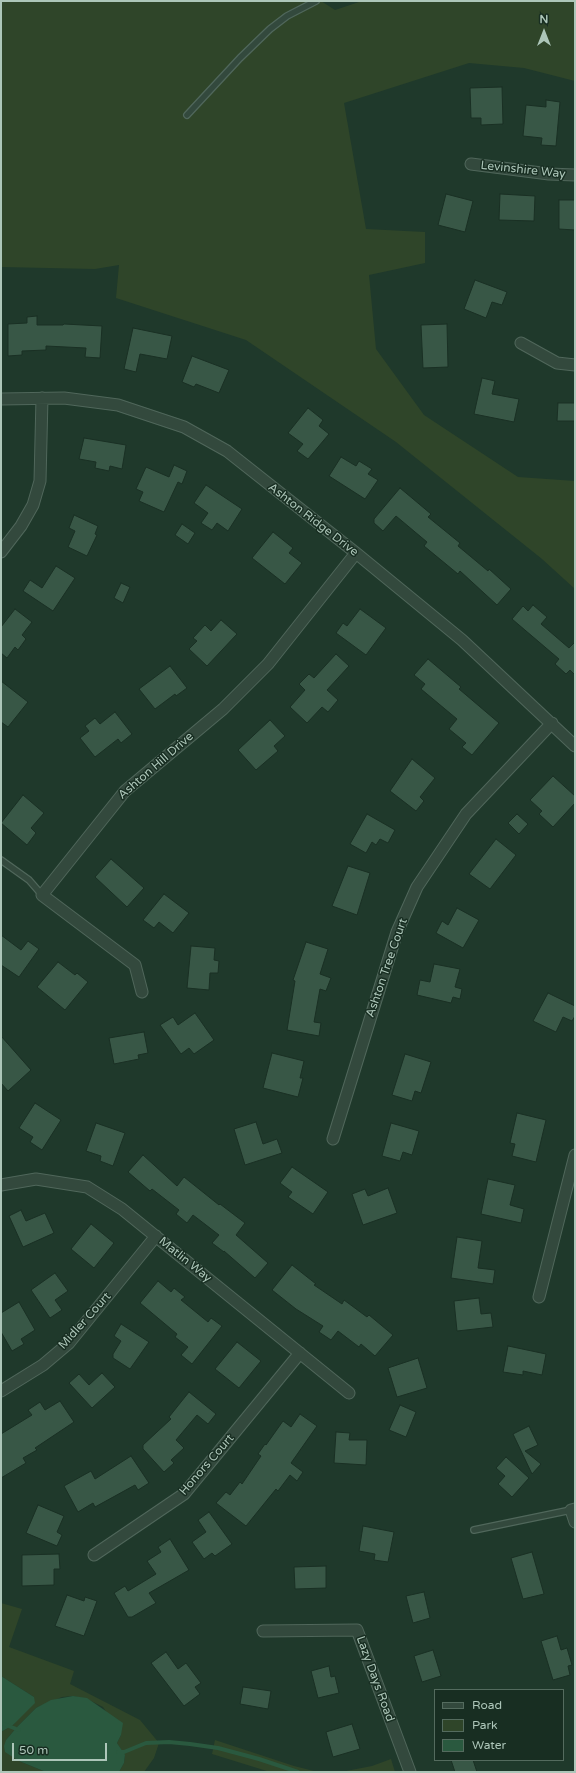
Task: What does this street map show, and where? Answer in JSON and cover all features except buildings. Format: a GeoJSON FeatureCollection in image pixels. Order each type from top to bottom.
{"type":"FeatureCollection","features":[{"type":"Feature","properties":{"kind":"street","name":"Levinshire Way"},"geometry":{"type":"LineString","coordinates":[[471,164],[549,174],[575,175]]}},
{"type":"Feature","properties":{"kind":"street"},"geometry":{"type":"LineString","coordinates":[[521,343],[557,363],[575,365]]}},
{"type":"Feature","properties":{"kind":"street"},"geometry":{"type":"LineString","coordinates":[[1,552],[21,526],[33,506],[40,481],[42,398]]}},
{"type":"Feature","properties":{"kind":"street","name":"Ashton Ridge Drive"},"geometry":{"type":"LineString","coordinates":[[1,399],[64,398],[118,405],[184,427],[227,451],[356,553],[462,640],[575,746]]}},
{"type":"Feature","properties":{"kind":"street","name":"Ashton Hill Drive"},"geometry":{"type":"LineString","coordinates":[[42,895],[125,791],[223,709],[268,664],[356,553]]}},
{"type":"Feature","properties":{"kind":"street","name":"Ashton Tree Court"},"geometry":{"type":"LineString","coordinates":[[333,1139],[397,932],[417,887],[466,814],[552,723]]}},
{"type":"Feature","properties":{"kind":"street"},"geometry":{"type":"LineString","coordinates":[[42,895],[135,965],[142,992]]}},
{"type":"Feature","properties":{"kind":"street"},"geometry":{"type":"LineString","coordinates":[[539,1297],[575,1155]]}},
{"type":"Feature","properties":{"kind":"street","name":"Matlin Way"},"geometry":{"type":"LineString","coordinates":[[1,1184],[36,1179],[87,1187],[122,1209],[349,1392]]}},
{"type":"Feature","properties":{"kind":"street","name":"Midler Court"},"geometry":{"type":"LineString","coordinates":[[1,1391],[43,1365],[69,1342],[156,1236]]}},
{"type":"Feature","properties":{"kind":"street","name":"Honors Court"},"geometry":{"type":"LineString","coordinates":[[94,1555],[184,1494],[300,1353]]}},
{"type":"Feature","properties":{"kind":"street"},"geometry":{"type":"LineString","coordinates":[[573,1510],[575,1522]]}},
{"type":"Feature","properties":{"kind":"street","name":"Lazy Days Road"},"geometry":{"type":"LineString","coordinates":[[263,1631],[357,1630],[410,1772]]}},
{"type":"Feature","properties":{"kind":"lane"},"geometry":{"type":"LineString","coordinates":[[187,115],[240,58],[270,29],[287,16],[316,1]]}},
{"type":"Feature","properties":{"kind":"lane"},"geometry":{"type":"LineString","coordinates":[[1,860],[29,880],[42,895]]}},
{"type":"Feature","properties":{"kind":"lane"},"geometry":{"type":"LineString","coordinates":[[474,1530],[573,1510]]}},
{"type":"Feature","properties":{"kind":"green space"},"geometry":{"type":"Polygon","coordinates":[[[1,1],[321,1],[335,10],[362,1],[575,1],[575,81],[524,68],[469,63],[344,103],[366,229],[425,232],[425,263],[369,275],[376,349],[424,415],[518,477],[575,481],[575,589],[542,559],[396,442],[246,340],[116,298],[119,265],[95,269],[1,267],[1,1]]]}},
{"type":"Feature","properties":{"kind":"green space"},"geometry":{"type":"Polygon","coordinates":[[[1,1603],[22,1609],[9,1647],[74,1671],[70,1684],[140,1720],[159,1743],[154,1758],[144,1772],[119,1772],[124,1763],[125,1756],[117,1743],[121,1735],[103,1707],[87,1699],[73,1696],[62,1697],[36,1708],[6,1740],[19,1761],[46,1772],[1,1772],[1,1732],[13,1725],[34,1697],[1,1676],[1,1603]]]}},
{"type":"Feature","properties":{"kind":"green space"},"geometry":{"type":"Polygon","coordinates":[[[215,1740],[294,1766],[318,1772],[270,1772],[212,1754],[215,1740]]]}},
{"type":"Feature","properties":{"kind":"green space"},"geometry":{"type":"Polygon","coordinates":[[[391,1759],[395,1772],[341,1772],[372,1766],[391,1759]]]}},
{"type":"Feature","properties":{"kind":"water"},"geometry":{"type":"Polygon","coordinates":[[[1,1676],[34,1697],[35,1703],[13,1725],[1,1732],[1,1676]]]}},
{"type":"Feature","properties":{"kind":"water"},"geometry":{"type":"Polygon","coordinates":[[[73,1696],[87,1698],[123,1723],[121,1735],[117,1743],[125,1755],[124,1763],[119,1772],[46,1772],[19,1761],[5,1752],[4,1746],[6,1740],[36,1708],[51,1700],[73,1696]]]}},
{"type":"Feature","properties":{"kind":"waterway"},"geometry":{"type":"LineString","coordinates":[[1,1723],[19,1730]]}},
{"type":"Feature","properties":{"kind":"waterway"},"geometry":{"type":"LineString","coordinates":[[118,1752],[124,1752],[146,1743],[169,1742],[190,1744],[218,1748],[259,1759],[298,1772]]}}]}
